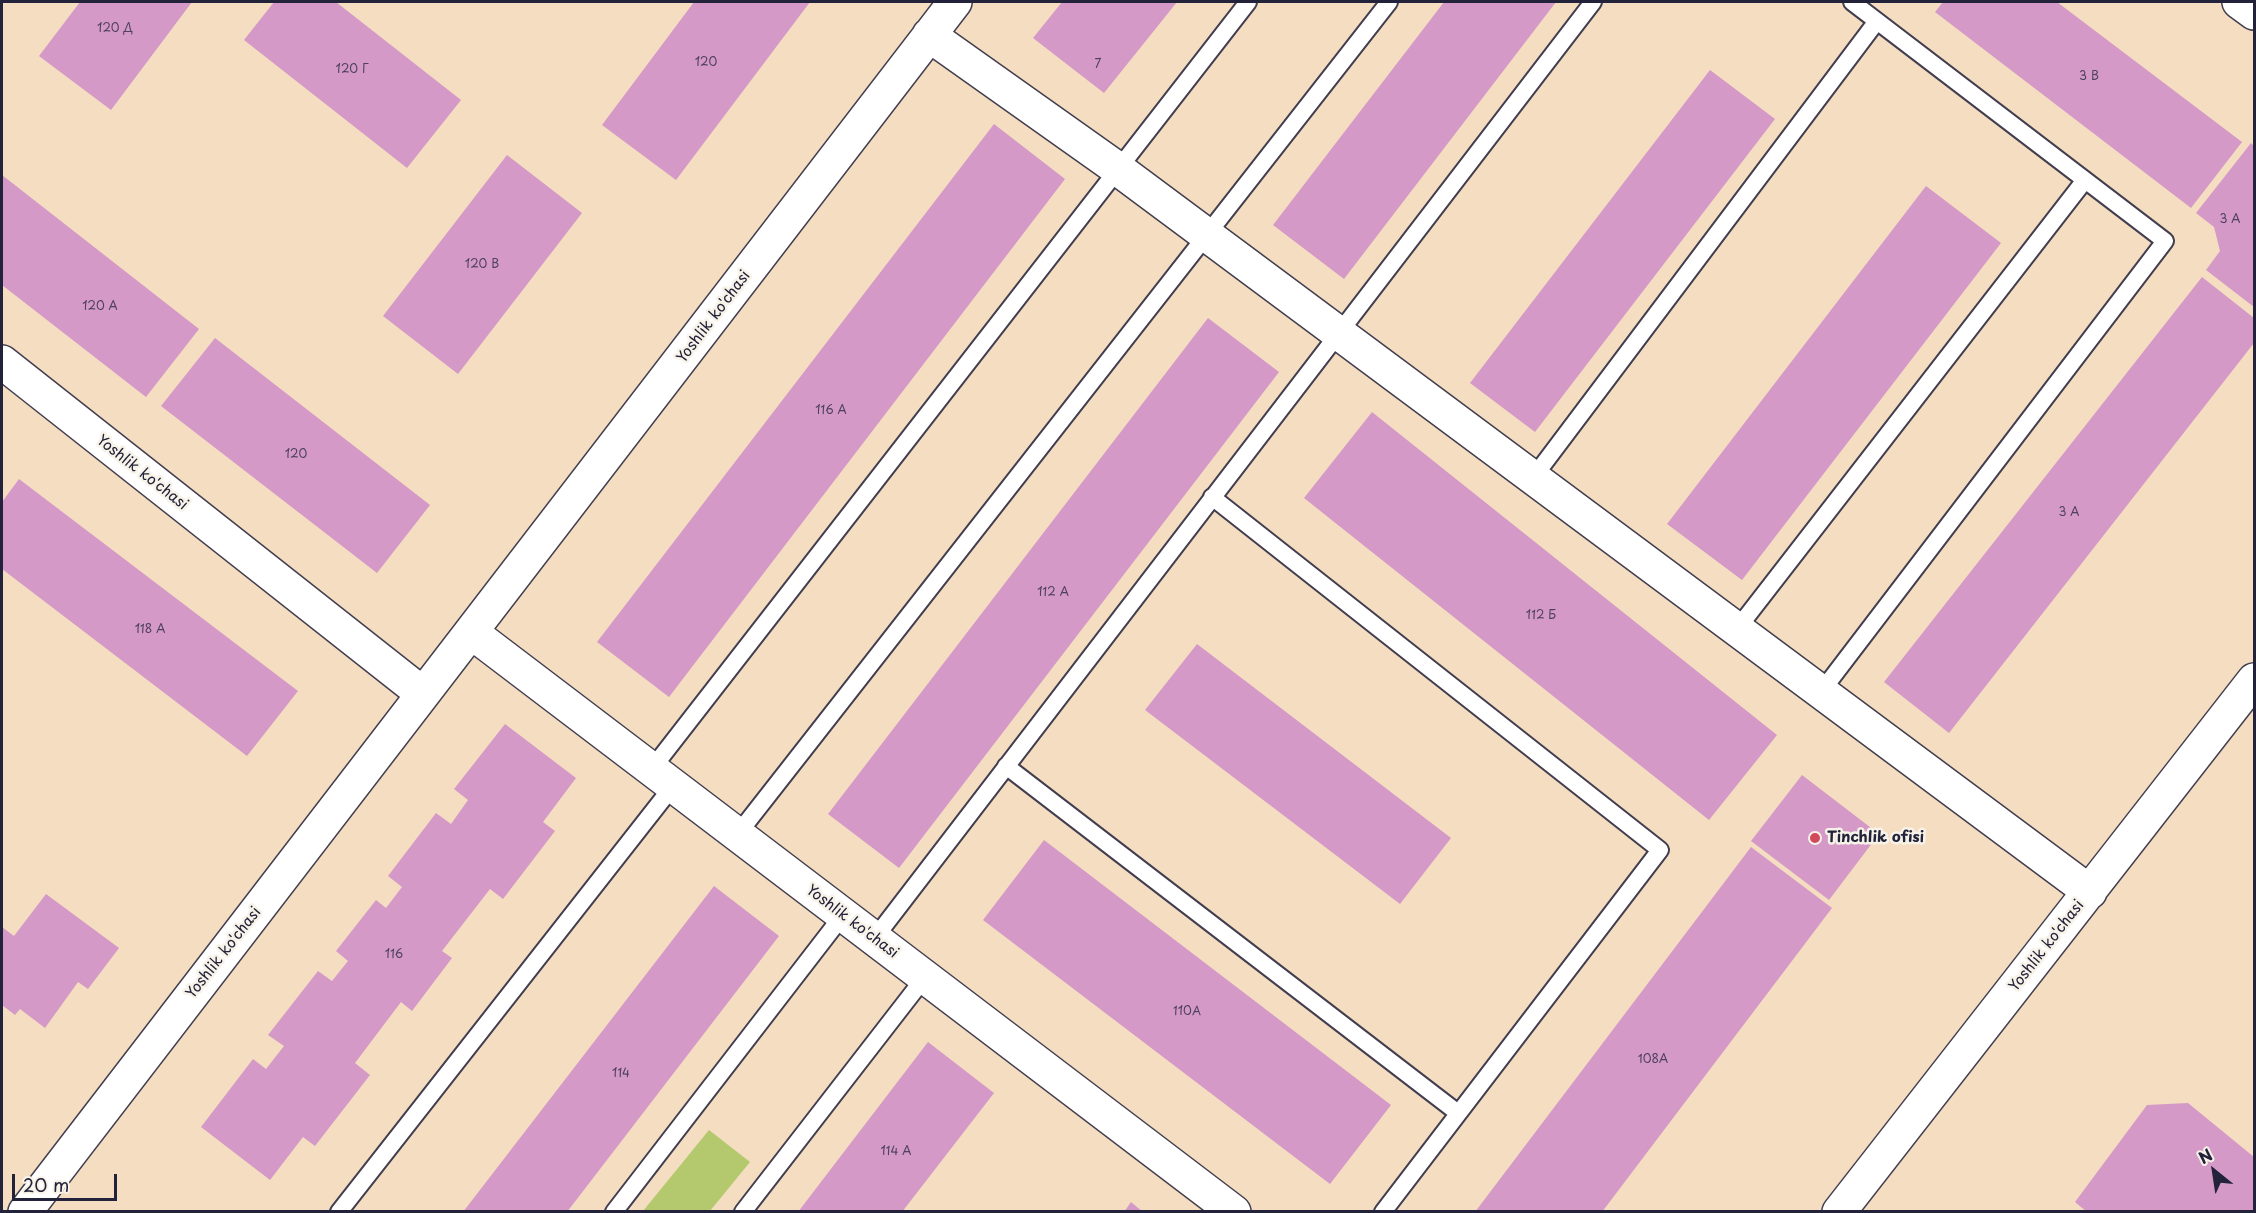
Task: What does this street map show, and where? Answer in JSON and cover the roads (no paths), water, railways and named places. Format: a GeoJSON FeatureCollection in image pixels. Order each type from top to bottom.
{"type":"FeatureCollection","features":[{"type":"Feature","properties":{"kind":"street","name":"Yoshlik ko'chasi"},"geometry":{"type":"LineString","coordinates":[[26,1212],[955,2]]}},
{"type":"Feature","properties":{"kind":"street"},"geometry":{"type":"LineString","coordinates":[[2239,2],[2254,14]]}},
{"type":"Feature","properties":{"kind":"street"},"geometry":{"type":"LineString","coordinates":[[929,35],[1118,168],[2090,892]]}},
{"type":"Feature","properties":{"kind":"street","name":"Yoshlik ko'chasi"},"geometry":{"type":"LineString","coordinates":[[2,362],[423,694]]}},
{"type":"Feature","properties":{"kind":"street","name":"Yoshlik ko'chasi"},"geometry":{"type":"LineString","coordinates":[[471,632],[1234,1212]]}},
{"type":"Feature","properties":{"kind":"street","name":"Yoshlik ko'chasi"},"geometry":{"type":"LineString","coordinates":[[1839,1212],[2254,680]]}},
{"type":"Feature","properties":{"kind":"lane"},"geometry":{"type":"LineString","coordinates":[[339,1212],[1118,168],[1248,2]]}},
{"type":"Feature","properties":{"kind":"lane"},"geometry":{"type":"LineString","coordinates":[[737,835],[1389,2]]}},
{"type":"Feature","properties":{"kind":"lane"},"geometry":{"type":"LineString","coordinates":[[874,939],[1593,2]]}},
{"type":"Feature","properties":{"kind":"lane"},"geometry":{"type":"LineString","coordinates":[[1821,692],[2165,241],[1852,2]]}},
{"type":"Feature","properties":{"kind":"lane"},"geometry":{"type":"LineString","coordinates":[[1533,478],[1877,21]]}},
{"type":"Feature","properties":{"kind":"lane"},"geometry":{"type":"LineString","coordinates":[[1737,629],[2085,180]]}},
{"type":"Feature","properties":{"kind":"lane"},"geometry":{"type":"LineString","coordinates":[[1212,498],[1660,850],[1383,1212]]}},
{"type":"Feature","properties":{"kind":"lane"},"geometry":{"type":"LineString","coordinates":[[1006,766],[1458,1113]]}},
{"type":"Feature","properties":{"kind":"lane"},"geometry":{"type":"LineString","coordinates":[[614,1212],[843,915]]}},
{"type":"Feature","properties":{"kind":"lane"},"geometry":{"type":"LineString","coordinates":[[743,1212],[925,977]]}},
{"type":"Feature","properties":{"kind":"place","name":"Tinchlik ofisi"},"geometry":{"type":"Point","coordinates":[1815,838]}}]}
